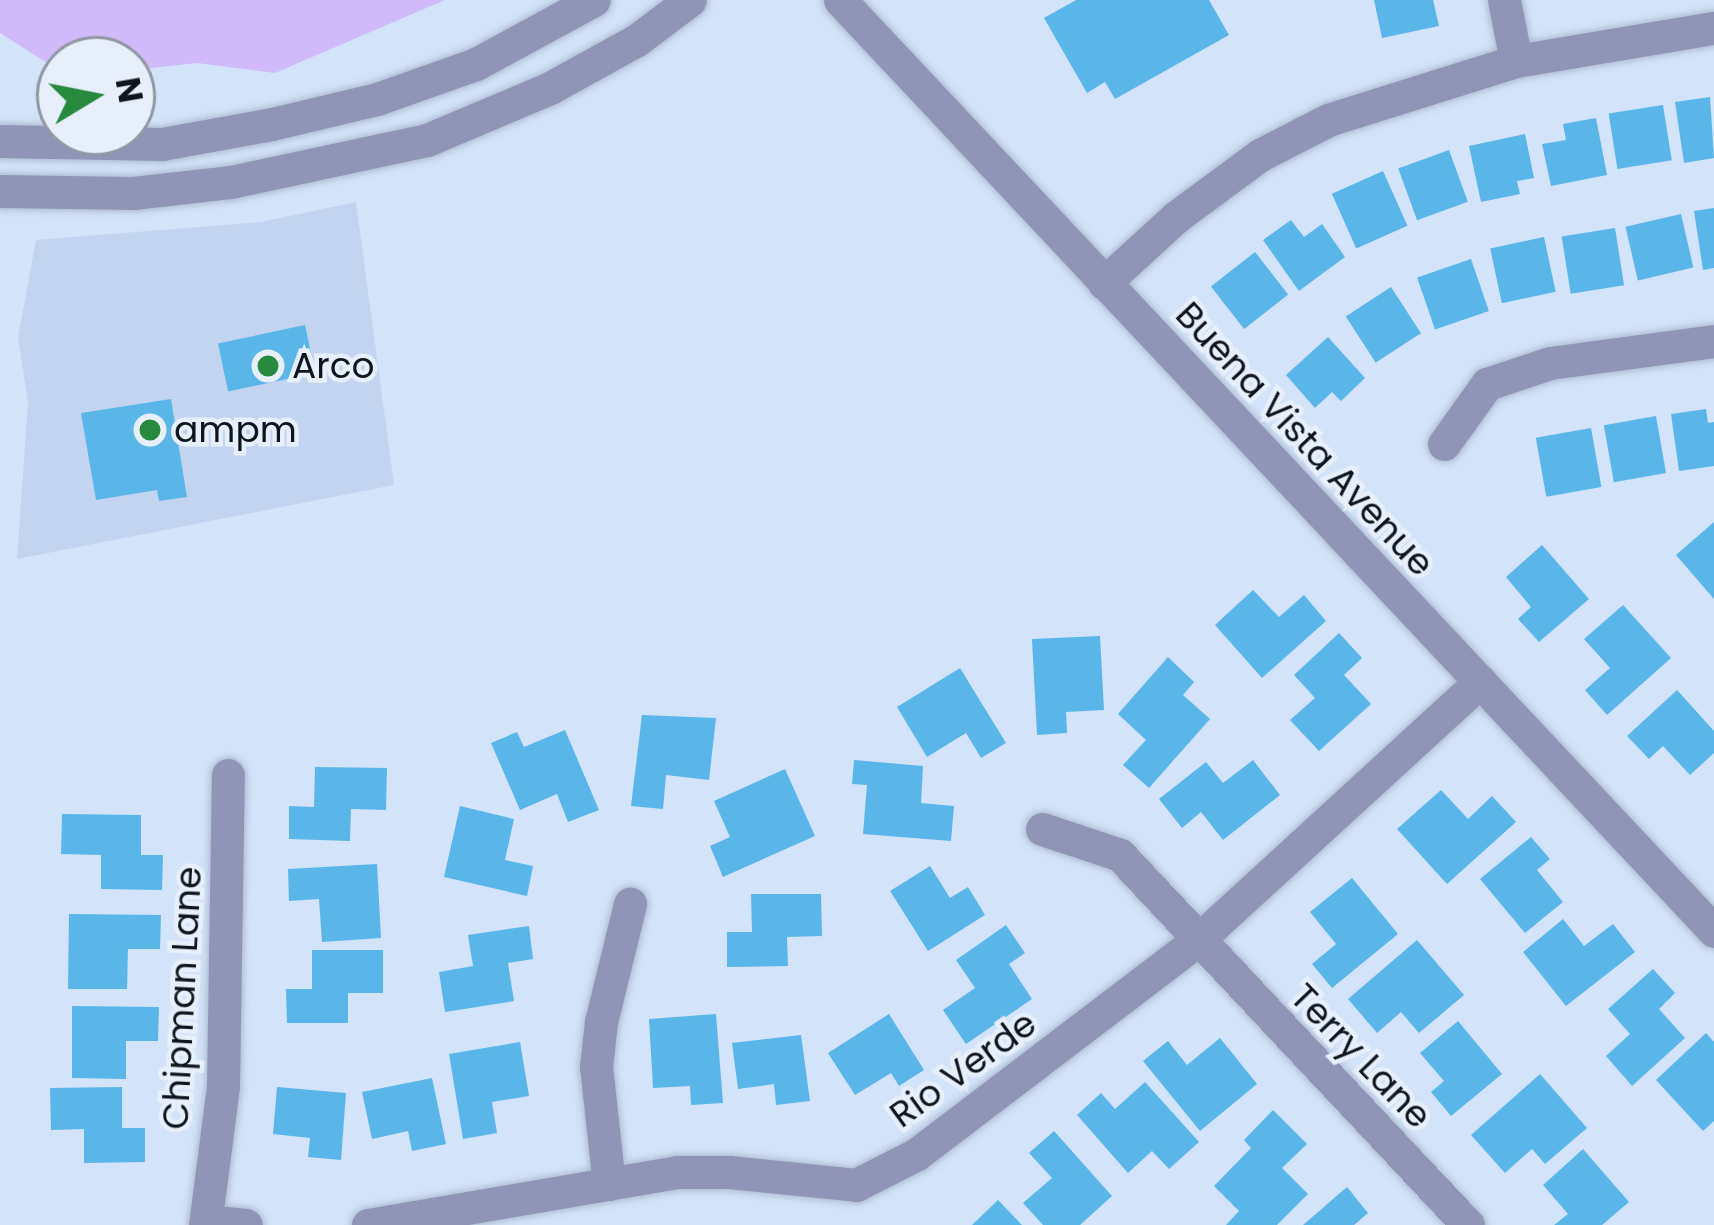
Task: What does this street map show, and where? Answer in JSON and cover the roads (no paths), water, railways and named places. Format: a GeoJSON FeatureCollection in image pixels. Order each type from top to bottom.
{"type":"FeatureCollection","features":[{"type":"Feature","properties":{"kind":"street"},"geometry":{"type":"LineString","coordinates":[[0,141],[162,144],[377,99],[476,64],[594,0]]}},
{"type":"Feature","properties":{"kind":"street"},"geometry":{"type":"LineString","coordinates":[[0,191],[133,193],[304,169],[427,140],[550,88],[637,40],[690,0]]}},
{"type":"Feature","properties":{"kind":"street","name":"Buena Vista Avenue"},"geometry":{"type":"LineString","coordinates":[[840,0],[1714,932]]}},
{"type":"Feature","properties":{"kind":"street"},"geometry":{"type":"LineString","coordinates":[[1504,0],[1516,62]]}},
{"type":"Feature","properties":{"kind":"street"},"geometry":{"type":"LineString","coordinates":[[1104,283],[1176,217],[1260,155],[1328,120],[1516,62],[1714,28]]}},
{"type":"Feature","properties":{"kind":"street"},"geometry":{"type":"LineString","coordinates":[[304,169],[303,145],[377,99]]}},
{"type":"Feature","properties":{"kind":"street"},"geometry":{"type":"LineString","coordinates":[[1444,444],[1487,384],[1550,363],[1714,341]]}},
{"type":"Feature","properties":{"kind":"street","name":"Rio Verde"},"geometry":{"type":"LineString","coordinates":[[368,1225],[678,1172],[729,1172],[856,1185],[917,1154],[1198,941],[1480,682]]}},
{"type":"Feature","properties":{"kind":"street","name":"Chipman Lane"},"geometry":{"type":"LineString","coordinates":[[206,1223],[223,1087],[228,775]]}},
{"type":"Feature","properties":{"kind":"street","name":"Terry Lane"},"geometry":{"type":"LineString","coordinates":[[1042,829],[1120,855],[1468,1225]]}},
{"type":"Feature","properties":{"kind":"street"},"geometry":{"type":"LineString","coordinates":[[609,1184],[596,1067],[601,1022],[630,904]]}},
{"type":"Feature","properties":{"kind":"street"},"geometry":{"type":"LineString","coordinates":[[206,1223],[246,1225]]}},
{"type":"Feature","properties":{"kind":"place","name":"Arco"},"geometry":{"type":"Point","coordinates":[268,366]}},
{"type":"Feature","properties":{"kind":"place","name":"ampm"},"geometry":{"type":"Point","coordinates":[150,430]}}]}
